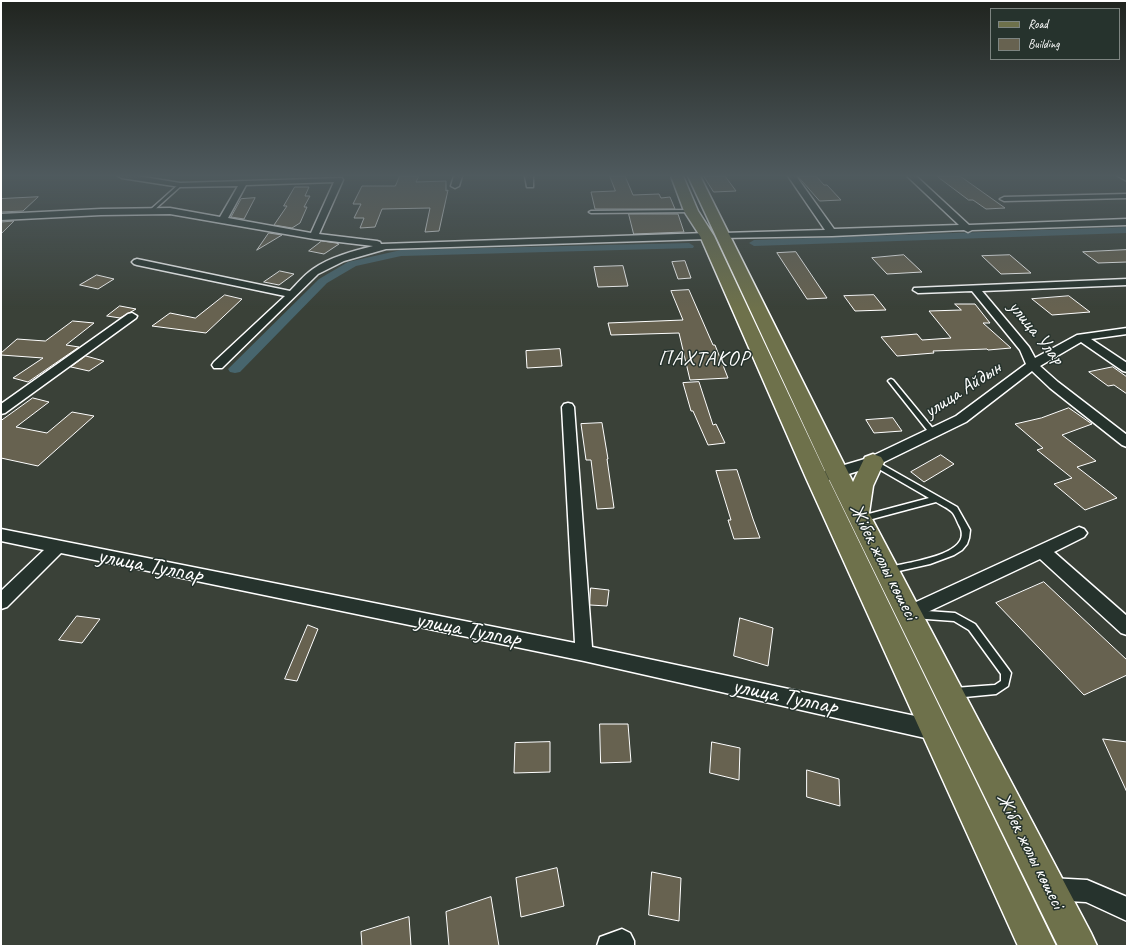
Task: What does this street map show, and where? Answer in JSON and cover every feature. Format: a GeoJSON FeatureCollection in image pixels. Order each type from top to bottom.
{"type":"FeatureCollection","features":[{"type":"Feature","properties":{"kind":"main road","name":"Жібек жолы көшесі"},"geometry":{"type":"LineString","coordinates":[[700,220],[715,236]]}},
{"type":"Feature","properties":{"kind":"main road","name":"Жібек жолы көшесі"},"geometry":{"type":"LineString","coordinates":[[709,220],[715,236],[827,476],[886,624],[934,730],[1038,946]]}},
{"type":"Feature","properties":{"kind":"main road"},"geometry":{"type":"LineString","coordinates":[[860,516],[862,486],[873,462]]}},
{"type":"Feature","properties":{"kind":"main road","name":"Жібек жолы көшесі"},"geometry":{"type":"LineString","coordinates":[[827,476],[860,516],[1078,946]]}},
{"type":"Feature","properties":{"kind":"street"},"geometry":{"type":"LineString","coordinates":[[229,220],[314,236],[386,246],[968,229],[1127,222]]}},
{"type":"Feature","properties":{"kind":"street"},"geometry":{"type":"LineString","coordinates":[[314,236],[321,220]]}},
{"type":"Feature","properties":{"kind":"street"},"geometry":{"type":"LineString","coordinates":[[823,220],[832,233]]}},
{"type":"Feature","properties":{"kind":"street"},"geometry":{"type":"LineString","coordinates":[[959,220],[968,229]]}},
{"type":"Feature","properties":{"kind":"street"},"geometry":{"type":"LineString","coordinates":[[218,365],[315,272],[331,262],[354,254],[386,246]]}},
{"type":"Feature","properties":{"kind":"street"},"geometry":{"type":"LineString","coordinates":[[137,262],[292,294]]}},
{"type":"Feature","properties":{"kind":"street"},"geometry":{"type":"LineString","coordinates":[[918,290],[1127,282]]}},
{"type":"Feature","properties":{"kind":"street","name":"улица Улар"},"geometry":{"type":"LineString","coordinates":[[975,288],[1025,349],[1032,365],[1054,385],[1127,442]]}},
{"type":"Feature","properties":{"kind":"street"},"geometry":{"type":"LineString","coordinates":[[1,410],[132,316]]}},
{"type":"Feature","properties":{"kind":"street","name":"улица Айдын"},"geometry":{"type":"LineString","coordinates":[[827,476],[873,462],[961,419],[1032,365],[1081,337],[1127,331]]}},
{"type":"Feature","properties":{"kind":"street"},"geometry":{"type":"LineString","coordinates":[[1081,337],[1127,368]]}},
{"type":"Feature","properties":{"kind":"street"},"geometry":{"type":"LineString","coordinates":[[568,407],[584,653]]}},
{"type":"Feature","properties":{"kind":"street"},"geometry":{"type":"LineString","coordinates":[[909,613],[1042,551],[1079,532]]}},
{"type":"Feature","properties":{"kind":"street","name":"улица Тулпар"},"geometry":{"type":"LineString","coordinates":[[1,535],[584,653],[934,730]]}},
{"type":"Feature","properties":{"kind":"street"},"geometry":{"type":"LineString","coordinates":[[1,602],[57,547]]}},
{"type":"Feature","properties":{"kind":"street"},"geometry":{"type":"LineString","coordinates":[[1042,551],[1127,627]]}},
{"type":"Feature","properties":{"kind":"street"},"geometry":{"type":"LineString","coordinates":[[1049,889],[1087,891],[1127,909]]}},
{"type":"Feature","properties":{"kind":"street"},"geometry":{"type":"LineString","coordinates":[[609,946],[622,941],[622,946]]}},
{"type":"Feature","properties":{"kind":"lane"},"geometry":{"type":"LineString","coordinates":[[891,380],[933,433]]}},
{"type":"Feature","properties":{"kind":"lane"},"geometry":{"type":"LineString","coordinates":[[873,462],[954,509],[966,530],[964,542],[956,550],[944,556],[888,571]]}},
{"type":"Feature","properties":{"kind":"lane"},"geometry":{"type":"LineString","coordinates":[[860,516],[937,499]]}},
{"type":"Feature","properties":{"kind":"lane"},"geometry":{"type":"LineString","coordinates":[[909,613],[955,617],[972,627],[1006,673],[1005,683],[996,689],[950,694]]}},
{"type":"Feature","properties":{"kind":"building"},"geometry":{"type":"Polygon","coordinates":[[[277,220],[301,220],[300,223],[292,228],[274,225],[277,220]]]}},
{"type":"Feature","properties":{"kind":"building"},"geometry":{"type":"Polygon","coordinates":[[[363,220],[378,220],[375,227],[360,228],[363,220]]]}},
{"type":"Feature","properties":{"kind":"building"},"geometry":{"type":"Polygon","coordinates":[[[427,220],[441,220],[439,231],[425,232],[427,220]]]}},
{"type":"Feature","properties":{"kind":"building"},"geometry":{"type":"Polygon","coordinates":[[[631,220],[680,220],[684,232],[634,234],[631,220]]]}},
{"type":"Feature","properties":{"kind":"building"},"geometry":{"type":"Polygon","coordinates":[[[14,221],[1,234],[1,222],[14,221]]]}},
{"type":"Feature","properties":{"kind":"building"},"geometry":{"type":"Polygon","coordinates":[[[269,233],[282,235],[257,250],[269,233]]]}},
{"type":"Feature","properties":{"kind":"building"},"geometry":{"type":"Polygon","coordinates":[[[322,241],[339,244],[324,254],[309,251],[322,241]]]}},
{"type":"Feature","properties":{"kind":"building"},"geometry":{"type":"Polygon","coordinates":[[[1127,250],[1127,262],[1098,263],[1083,252],[1127,250]]]}},
{"type":"Feature","properties":{"kind":"building"},"geometry":{"type":"Polygon","coordinates":[[[796,252],[827,298],[807,299],[777,253],[796,252]]]}},
{"type":"Feature","properties":{"kind":"building"},"geometry":{"type":"Polygon","coordinates":[[[904,255],[922,272],[887,274],[872,258],[904,255]]]}},
{"type":"Feature","properties":{"kind":"building"},"geometry":{"type":"Polygon","coordinates":[[[1010,255],[1031,273],[1001,274],[982,256],[1010,255]]]}},
{"type":"Feature","properties":{"kind":"building"},"geometry":{"type":"Polygon","coordinates":[[[685,261],[691,278],[678,279],[672,262],[685,261]]]}},
{"type":"Feature","properties":{"kind":"building"},"geometry":{"type":"Polygon","coordinates":[[[623,266],[628,286],[598,287],[594,267],[623,266]]]}},
{"type":"Feature","properties":{"kind":"building"},"geometry":{"type":"Polygon","coordinates":[[[280,271],[294,274],[279,285],[264,282],[280,271]]]}},
{"type":"Feature","properties":{"kind":"building"},"geometry":{"type":"Polygon","coordinates":[[[97,275],[114,279],[98,289],[80,285],[97,275]]]}},
{"type":"Feature","properties":{"kind":"building"},"geometry":{"type":"Polygon","coordinates":[[[689,290],[713,345],[715,345],[728,378],[690,380],[679,333],[611,335],[608,323],[683,320],[671,291],[689,290]]]}},
{"type":"Feature","properties":{"kind":"building"},"geometry":{"type":"Polygon","coordinates":[[[225,295],[242,299],[206,333],[152,326],[170,313],[195,318],[225,295]]]}},
{"type":"Feature","properties":{"kind":"building"},"geometry":{"type":"Polygon","coordinates":[[[874,295],[886,310],[855,311],[844,296],[874,295]]]}},
{"type":"Feature","properties":{"kind":"building"},"geometry":{"type":"Polygon","coordinates":[[[1069,296],[1090,312],[1052,315],[1032,299],[1069,296]]]}},
{"type":"Feature","properties":{"kind":"building"},"geometry":{"type":"Polygon","coordinates":[[[955,304],[975,304],[990,323],[983,323],[1011,348],[933,351],[934,353],[897,356],[881,337],[917,334],[922,340],[951,338],[929,311],[961,310],[955,304]]]}},
{"type":"Feature","properties":{"kind":"building"},"geometry":{"type":"Polygon","coordinates":[[[120,306],[136,309],[120,318],[107,316],[120,306]]]}},
{"type":"Feature","properties":{"kind":"building"},"geometry":{"type":"Polygon","coordinates":[[[73,321],[94,323],[66,345],[79,347],[28,382],[13,378],[43,358],[1,355],[1,353],[17,339],[45,341],[73,321]]]}},
{"type":"Feature","properties":{"kind":"building"},"geometry":{"type":"Polygon","coordinates":[[[560,349],[562,366],[527,368],[526,351],[560,349]]]}},
{"type":"Feature","properties":{"kind":"building"},"geometry":{"type":"Polygon","coordinates":[[[86,356],[104,361],[89,371],[71,367],[86,356]]]}},
{"type":"Feature","properties":{"kind":"building"},"geometry":{"type":"Polygon","coordinates":[[[1113,367],[1127,377],[1127,394],[1114,385],[1108,386],[1089,372],[1113,367]]]}},
{"type":"Feature","properties":{"kind":"building"},"geometry":{"type":"Polygon","coordinates":[[[699,382],[713,425],[716,424],[725,443],[708,445],[693,411],[691,411],[683,383],[699,382]]]}},
{"type":"Feature","properties":{"kind":"building"},"geometry":{"type":"Polygon","coordinates":[[[33,398],[49,402],[16,427],[47,433],[72,412],[94,416],[38,466],[1,458],[1,421],[33,398]]]}},
{"type":"Feature","properties":{"kind":"building"},"geometry":{"type":"Polygon","coordinates":[[[1069,408],[1092,424],[1062,435],[1096,461],[1077,467],[1117,498],[1085,510],[1054,484],[1072,478],[1037,450],[1043,448],[1015,424],[1041,418],[1069,408]]]}},
{"type":"Feature","properties":{"kind":"building"},"geometry":{"type":"Polygon","coordinates":[[[893,418],[902,431],[874,433],[866,420],[893,418]]]}},
{"type":"Feature","properties":{"kind":"building"},"geometry":{"type":"Polygon","coordinates":[[[602,423],[614,508],[597,509],[591,460],[586,460],[581,424],[602,423]]]}},
{"type":"Feature","properties":{"kind":"building"},"geometry":{"type":"Polygon","coordinates":[[[941,455],[954,464],[924,482],[911,472],[941,455]]]}},
{"type":"Feature","properties":{"kind":"building"},"geometry":{"type":"Polygon","coordinates":[[[737,470],[760,538],[734,539],[728,520],[731,520],[716,471],[737,470]]]}},
{"type":"Feature","properties":{"kind":"building"},"geometry":{"type":"Polygon","coordinates":[[[1044,582],[1127,660],[1127,675],[1084,695],[996,603],[1044,582]]]}},
{"type":"Feature","properties":{"kind":"building"},"geometry":{"type":"Polygon","coordinates":[[[591,588],[609,590],[607,606],[590,605],[591,588]]]}},
{"type":"Feature","properties":{"kind":"building"},"geometry":{"type":"Polygon","coordinates":[[[77,616],[100,619],[82,643],[59,640],[77,616]]]}},
{"type":"Feature","properties":{"kind":"building"},"geometry":{"type":"Polygon","coordinates":[[[740,618],[773,628],[768,666],[734,656],[740,618]]]}},
{"type":"Feature","properties":{"kind":"building"},"geometry":{"type":"Polygon","coordinates":[[[308,625],[318,629],[297,681],[285,679],[308,625]]]}},
{"type":"Feature","properties":{"kind":"building"},"geometry":{"type":"Polygon","coordinates":[[[600,724],[628,724],[631,762],[601,763],[600,724]]]}},
{"type":"Feature","properties":{"kind":"building"},"geometry":{"type":"Polygon","coordinates":[[[1103,739],[1127,742],[1127,792],[1103,739]]]}},
{"type":"Feature","properties":{"kind":"building"},"geometry":{"type":"Polygon","coordinates":[[[550,742],[550,772],[514,773],[515,743],[550,742]]]}},
{"type":"Feature","properties":{"kind":"building"},"geometry":{"type":"Polygon","coordinates":[[[712,742],[740,748],[739,780],[710,773],[712,742]]]}},
{"type":"Feature","properties":{"kind":"building"},"geometry":{"type":"Polygon","coordinates":[[[807,770],[839,779],[840,806],[807,797],[807,770]]]}},
{"type":"Feature","properties":{"kind":"building"},"geometry":{"type":"Polygon","coordinates":[[[557,868],[564,906],[521,917],[516,878],[557,868]]]}},
{"type":"Feature","properties":{"kind":"building"},"geometry":{"type":"Polygon","coordinates":[[[652,872],[681,878],[679,921],[649,915],[652,872]]]}},
{"type":"Feature","properties":{"kind":"building"},"geometry":{"type":"Polygon","coordinates":[[[491,897],[499,946],[449,946],[446,912],[491,897]]]}},
{"type":"Feature","properties":{"kind":"building"},"geometry":{"type":"Polygon","coordinates":[[[409,917],[411,946],[362,946],[361,932],[409,917]]]}},
{"type":"Feature","properties":{"kind":"waterway"},"geometry":{"type":"LineString","coordinates":[[754,243],[1127,230]]}},
{"type":"Feature","properties":{"kind":"waterway"},"geometry":{"type":"LineString","coordinates":[[235,369],[323,281],[352,264],[401,253],[689,246]]}},
{"type":"Feature","properties":{"kind":"district","name":"ПАХТАКОР"},"geometry":{"type":"Point","coordinates":[704,359]}}]}
